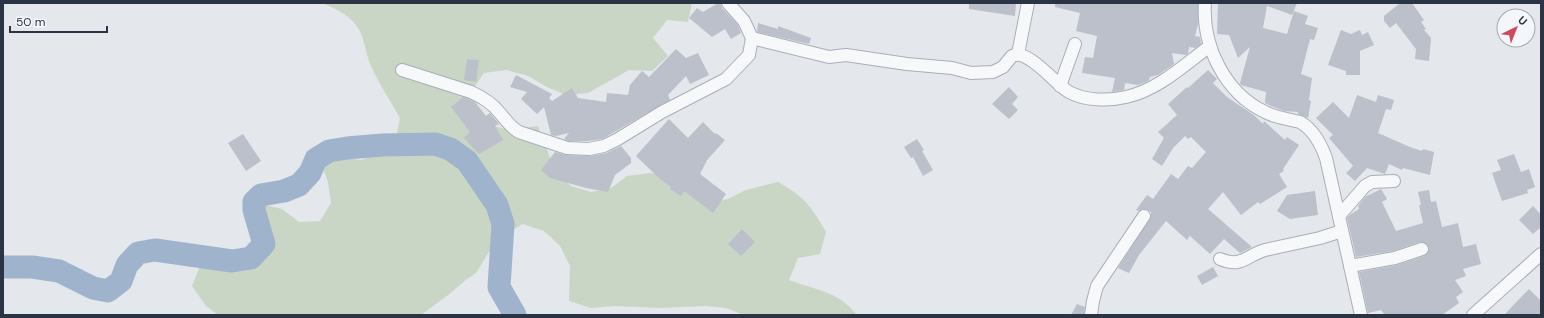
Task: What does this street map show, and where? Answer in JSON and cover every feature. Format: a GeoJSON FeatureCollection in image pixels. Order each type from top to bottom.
{"type":"FeatureCollection","features":[{"type":"Feature","properties":{"kind":"street"},"geometry":{"type":"LineString","coordinates":[[402,70],[471,92],[481,97],[500,112],[513,129],[519,132],[567,148],[589,149],[604,146],[662,112],[726,79],[749,55],[752,38],[744,21],[728,3]]}},
{"type":"Feature","properties":{"kind":"street"},"geometry":{"type":"LineString","coordinates":[[1018,54],[1028,3]]}},
{"type":"Feature","properties":{"kind":"street"},"geometry":{"type":"LineString","coordinates":[[1205,3],[1204,26],[1210,46],[1222,72],[1228,81],[1240,94],[1265,113],[1300,122],[1314,134],[1322,146],[1361,315]]}},
{"type":"Feature","properties":{"kind":"street"},"geometry":{"type":"LineString","coordinates":[[752,38],[829,57],[846,55],[907,64],[952,68],[971,73],[994,72],[1004,67],[1012,56],[1018,54],[1029,59],[1060,86],[1070,92],[1083,98],[1109,99],[1126,97],[1142,92],[1159,84],[1210,46]]}},
{"type":"Feature","properties":{"kind":"street"},"geometry":{"type":"LineString","coordinates":[[1060,86],[1075,44]]}},
{"type":"Feature","properties":{"kind":"street"},"geometry":{"type":"LineString","coordinates":[[1339,216],[1365,186],[1372,182],[1394,182]]}},
{"type":"Feature","properties":{"kind":"street"},"geometry":{"type":"LineString","coordinates":[[1091,315],[1097,286],[1144,216]]}},
{"type":"Feature","properties":{"kind":"street"},"geometry":{"type":"LineString","coordinates":[[1220,259],[1233,263],[1240,262],[1265,250],[1320,238],[1342,231]]}},
{"type":"Feature","properties":{"kind":"street"},"geometry":{"type":"LineString","coordinates":[[1350,266],[1396,258],[1422,249]]}},
{"type":"Feature","properties":{"kind":"street"},"geometry":{"type":"LineString","coordinates":[[1475,314],[1541,254]]}},
{"type":"Feature","properties":{"kind":"green space"},"geometry":{"type":"Polygon","coordinates":[[[322,3],[692,3],[688,22],[667,20],[653,38],[668,56],[652,71],[629,70],[588,93],[566,95],[547,87],[528,76],[506,70],[484,73],[471,92],[486,124],[509,130],[538,126],[555,171],[571,186],[591,192],[611,188],[627,176],[650,173],[673,177],[708,203],[728,199],[746,190],[778,182],[795,192],[806,203],[816,215],[826,232],[820,254],[798,258],[789,280],[834,296],[850,307],[857,315],[744,315],[726,308],[706,306],[660,308],[614,306],[591,308],[569,301],[570,266],[560,246],[544,231],[523,224],[504,235],[489,252],[476,273],[421,315],[218,315],[206,306],[192,286],[200,266],[221,267],[244,271],[261,261],[276,244],[265,225],[261,204],[282,209],[299,222],[320,221],[331,203],[328,182],[321,163],[342,158],[362,160],[382,152],[396,138],[400,118],[371,66],[359,29],[353,21],[345,15],[322,3]]]}},
{"type":"Feature","properties":{"kind":"building"},"geometry":{"type":"Polygon","coordinates":[[[718,3],[721,3],[722,8],[738,25],[741,33],[731,39],[725,29],[712,37],[689,18],[697,8],[703,12],[718,3]]]}},
{"type":"Feature","properties":{"kind":"building"},"geometry":{"type":"Polygon","coordinates":[[[969,3],[1016,3],[1015,16],[969,9],[969,3]]]}},
{"type":"Feature","properties":{"kind":"building"},"geometry":{"type":"Polygon","coordinates":[[[1055,3],[1198,3],[1198,24],[1195,36],[1200,37],[1201,44],[1195,48],[1189,47],[1188,54],[1186,55],[1172,53],[1174,64],[1158,75],[1150,77],[1146,82],[1138,85],[1125,83],[1124,90],[1112,92],[1115,78],[1082,73],[1085,57],[1093,58],[1097,36],[1076,31],[1080,13],[1055,7],[1055,3]]]}},
{"type":"Feature","properties":{"kind":"building"},"geometry":{"type":"Polygon","coordinates":[[[1218,3],[1297,3],[1292,15],[1267,6],[1263,28],[1287,34],[1294,11],[1308,16],[1305,24],[1318,28],[1314,40],[1310,39],[1301,74],[1312,78],[1309,100],[1311,101],[1308,118],[1298,114],[1298,112],[1284,111],[1269,105],[1265,103],[1266,92],[1241,85],[1240,83],[1250,47],[1238,58],[1229,35],[1217,34],[1218,3]]]}},
{"type":"Feature","properties":{"kind":"building"},"geometry":{"type":"Polygon","coordinates":[[[1400,3],[1412,3],[1424,20],[1421,22],[1426,29],[1424,30],[1431,38],[1429,61],[1415,59],[1416,49],[1396,23],[1390,28],[1384,21],[1384,16],[1400,3]]]}},
{"type":"Feature","properties":{"kind":"building"},"geometry":{"type":"Polygon","coordinates":[[[758,23],[778,29],[778,26],[811,38],[809,44],[757,32],[758,23]]]}},
{"type":"Feature","properties":{"kind":"building"},"geometry":{"type":"Polygon","coordinates":[[[1341,30],[1351,34],[1360,30],[1362,35],[1368,32],[1374,45],[1360,51],[1360,75],[1346,75],[1346,71],[1328,65],[1341,30]]]}},
{"type":"Feature","properties":{"kind":"building"},"geometry":{"type":"Polygon","coordinates":[[[676,49],[686,58],[698,53],[709,75],[690,84],[686,76],[668,95],[670,100],[602,139],[568,141],[564,139],[569,133],[556,136],[551,135],[544,107],[537,114],[521,99],[527,92],[510,87],[516,75],[552,94],[549,98],[552,101],[572,88],[578,98],[606,102],[607,93],[628,95],[630,85],[642,71],[649,77],[676,49]]]}},
{"type":"Feature","properties":{"kind":"building"},"geometry":{"type":"Polygon","coordinates":[[[467,59],[479,60],[476,82],[464,80],[467,59]]]}},
{"type":"Feature","properties":{"kind":"building"},"geometry":{"type":"Polygon","coordinates":[[[1208,70],[1217,79],[1213,83],[1227,97],[1255,116],[1263,124],[1264,121],[1285,140],[1287,137],[1299,145],[1283,169],[1284,171],[1279,174],[1287,187],[1260,204],[1258,202],[1241,215],[1223,192],[1208,209],[1252,247],[1240,253],[1224,239],[1210,254],[1190,236],[1187,240],[1166,221],[1139,255],[1129,273],[1118,268],[1151,217],[1151,212],[1148,210],[1136,210],[1147,195],[1153,199],[1171,174],[1178,179],[1188,166],[1192,168],[1206,152],[1191,137],[1188,139],[1185,136],[1173,148],[1162,166],[1152,159],[1164,138],[1158,132],[1177,115],[1168,104],[1208,70]]]}},
{"type":"Feature","properties":{"kind":"building"},"geometry":{"type":"Polygon","coordinates":[[[1009,87],[1018,97],[1012,104],[1018,110],[1009,119],[992,104],[1009,87]]]}},
{"type":"Feature","properties":{"kind":"building"},"geometry":{"type":"Polygon","coordinates":[[[1357,95],[1376,102],[1378,95],[1394,100],[1391,110],[1386,109],[1378,133],[1410,147],[1422,151],[1423,149],[1434,152],[1430,175],[1403,168],[1402,170],[1389,164],[1385,174],[1367,168],[1355,181],[1346,173],[1353,166],[1329,138],[1333,135],[1316,118],[1333,102],[1349,118],[1357,95]]]}},
{"type":"Feature","properties":{"kind":"building"},"geometry":{"type":"Polygon","coordinates":[[[463,97],[475,102],[486,116],[490,113],[499,124],[495,126],[503,140],[479,154],[464,138],[470,132],[451,107],[463,97]]]}},
{"type":"Feature","properties":{"kind":"building"},"geometry":{"type":"Polygon","coordinates":[[[669,119],[688,138],[703,122],[715,134],[716,133],[725,140],[707,160],[700,174],[726,194],[713,213],[684,191],[681,196],[670,189],[671,187],[660,179],[636,156],[669,119]]]}},
{"type":"Feature","properties":{"kind":"building"},"geometry":{"type":"Polygon","coordinates":[[[243,134],[261,161],[246,171],[228,143],[243,134]]]}},
{"type":"Feature","properties":{"kind":"building"},"geometry":{"type":"Polygon","coordinates":[[[917,139],[933,170],[923,176],[913,157],[911,158],[904,147],[917,139]]]}},
{"type":"Feature","properties":{"kind":"building"},"geometry":{"type":"Polygon","coordinates":[[[621,146],[631,158],[631,163],[615,175],[608,192],[586,188],[550,178],[541,170],[555,152],[566,155],[590,156],[607,153],[621,146]]]}},
{"type":"Feature","properties":{"kind":"building"},"geometry":{"type":"Polygon","coordinates":[[[1514,154],[1521,172],[1529,169],[1535,187],[1527,190],[1528,193],[1502,201],[1492,173],[1501,170],[1497,160],[1514,154]]]}},
{"type":"Feature","properties":{"kind":"building"},"geometry":{"type":"Polygon","coordinates":[[[1381,189],[1387,199],[1382,202],[1396,231],[1423,223],[1418,192],[1429,190],[1431,202],[1436,201],[1442,227],[1458,223],[1463,247],[1476,244],[1481,264],[1463,269],[1466,276],[1455,280],[1463,292],[1456,297],[1459,303],[1442,315],[1385,315],[1381,310],[1368,313],[1359,272],[1397,265],[1424,256],[1429,250],[1427,244],[1420,242],[1393,251],[1356,257],[1347,218],[1359,209],[1358,206],[1365,197],[1381,189]]]}},
{"type":"Feature","properties":{"kind":"building"},"geometry":{"type":"Polygon","coordinates":[[[1315,191],[1318,215],[1290,219],[1277,211],[1287,195],[1315,191]]]}},
{"type":"Feature","properties":{"kind":"building"},"geometry":{"type":"Polygon","coordinates":[[[1533,206],[1541,215],[1541,227],[1533,234],[1519,220],[1533,206]]]}},
{"type":"Feature","properties":{"kind":"building"},"geometry":{"type":"Polygon","coordinates":[[[742,229],[755,242],[741,256],[728,244],[742,229]]]}},
{"type":"Feature","properties":{"kind":"building"},"geometry":{"type":"Polygon","coordinates":[[[1213,267],[1218,276],[1202,285],[1197,276],[1213,267]]]}},
{"type":"Feature","properties":{"kind":"building"},"geometry":{"type":"Polygon","coordinates":[[[1529,289],[1541,301],[1541,315],[1504,315],[1529,289]]]}},
{"type":"Feature","properties":{"kind":"building"},"geometry":{"type":"Polygon","coordinates":[[[1077,304],[1085,307],[1084,315],[1071,315],[1077,304]]]}},
{"type":"Feature","properties":{"kind":"waterway"},"geometry":{"type":"LineString","coordinates":[[3,267],[32,267],[59,271],[93,288],[108,291],[121,281],[127,265],[138,253],[155,250],[232,261],[251,258],[264,244],[254,210],[254,202],[261,195],[284,191],[299,185],[310,173],[316,159],[329,151],[347,148],[382,145],[435,144],[450,149],[467,161],[497,205],[503,224],[499,287],[515,315]]}}]}
